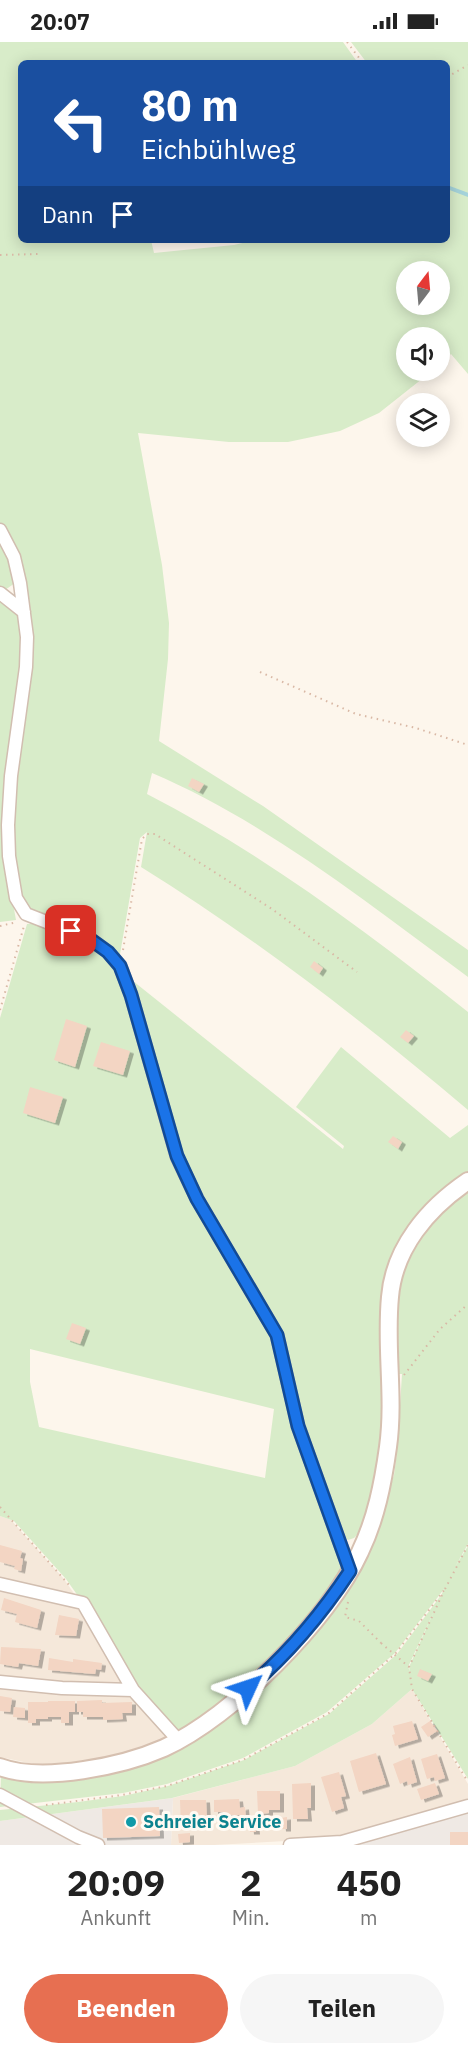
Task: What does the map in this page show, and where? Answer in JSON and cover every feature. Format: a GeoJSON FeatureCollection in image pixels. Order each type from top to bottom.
{"type":"FeatureCollection","features":[{"type":"Feature","properties":{"kind":"street"},"geometry":{"type":"LineString","coordinates":[[0,530],[14,556],[20,583],[28,652],[11,776],[8,825],[9,856],[16,898],[26,914],[90,939],[108,952],[120,966],[131,995],[177,1156],[197,1199],[277,1335],[298,1426],[350,1571]]}},
{"type":"Feature","properties":{"kind":"street"},"geometry":{"type":"LineString","coordinates":[[0,593],[24,612]]}},
{"type":"Feature","properties":{"kind":"street"},"geometry":{"type":"LineString","coordinates":[[0,1767],[26,1773],[61,1772],[108,1765],[145,1756],[179,1741],[218,1714],[263,1675],[328,1605],[361,1551],[380,1494],[390,1422],[390,1296],[399,1260],[434,1206],[468,1181]]}},
{"type":"Feature","properties":{"kind":"street"},"geometry":{"type":"LineString","coordinates":[[0,1584],[83,1603],[133,1690],[179,1741]]}},
{"type":"Feature","properties":{"kind":"street"},"geometry":{"type":"LineString","coordinates":[[0,1682],[62,1688],[133,1690]]}},
{"type":"Feature","properties":{"kind":"street"},"geometry":{"type":"LineString","coordinates":[[0,1795],[78,1837],[98,1845]]}},
{"type":"Feature","properties":{"kind":"street"},"geometry":{"type":"LineString","coordinates":[[290,1845],[342,1842],[468,1806]]}},
{"type":"Feature","properties":{"kind":"path"},"geometry":{"type":"LineString","coordinates":[[347,42],[361,60]]}},
{"type":"Feature","properties":{"kind":"path"},"geometry":{"type":"LineString","coordinates":[[450,75],[468,65]]}},
{"type":"Feature","properties":{"kind":"path"},"geometry":{"type":"LineString","coordinates":[[0,255],[40,254]]}},
{"type":"Feature","properties":{"kind":"path"},"geometry":{"type":"LineString","coordinates":[[260,672],[356,714],[416,728],[468,745]]}},
{"type":"Feature","properties":{"kind":"path"},"geometry":{"type":"LineString","coordinates":[[120,966],[142,840],[147,834],[155,834],[272,909],[357,972]]}},
{"type":"Feature","properties":{"kind":"path"},"geometry":{"type":"LineString","coordinates":[[0,926],[16,922],[26,914]]}},
{"type":"Feature","properties":{"kind":"path"},"geometry":{"type":"LineString","coordinates":[[0,1010],[26,914]]}},
{"type":"Feature","properties":{"kind":"path"},"geometry":{"type":"LineString","coordinates":[[391,1391],[440,1329],[468,1304]]}},
{"type":"Feature","properties":{"kind":"path"},"geometry":{"type":"LineString","coordinates":[[0,1507],[57,1570],[83,1603]]}},
{"type":"Feature","properties":{"kind":"path"},"geometry":{"type":"LineString","coordinates":[[468,1545],[409,1667],[412,1689],[468,1782]]}},
{"type":"Feature","properties":{"kind":"path"},"geometry":{"type":"LineString","coordinates":[[42,1805],[88,1800],[167,1786],[243,1760],[329,1713],[396,1653],[445,1589]]}},
{"type":"Feature","properties":{"kind":"path"},"geometry":{"type":"LineString","coordinates":[[349,1597],[345,1617],[359,1621],[409,1667]]}},
{"type":"Feature","properties":{"kind":"shaded area"},"geometry":{"type":"Polygon","coordinates":[[[0,1516],[11,1520],[64,1579],[75,1595],[85,1597],[136,1684],[178,1733],[141,1750],[108,1759],[43,1766],[0,1757],[0,1516]]]}},
{"type":"Feature","properties":{"kind":"shaded area"},"geometry":{"type":"Polygon","coordinates":[[[412,1689],[468,1784],[468,1801],[341,1838],[171,1845],[173,1798],[295,1766],[372,1724],[412,1689]]]}},
{"type":"Feature","properties":{"kind":"shaded area"},"geometry":{"type":"Polygon","coordinates":[[[173,1798],[171,1845],[0,1845],[0,1821],[173,1798]]]}},
{"type":"Feature","properties":{"kind":"shaded area"},"geometry":{"type":"Polygon","coordinates":[[[468,1806],[468,1845],[290,1845],[342,1842],[468,1806]]]}},
{"type":"Feature","properties":{"kind":"green space"},"geometry":{"type":"Polygon","coordinates":[[[0,42],[343,42],[356,60],[18,60],[18,243],[152,243],[154,253],[242,243],[450,243],[450,60],[365,60],[351,42],[468,42],[468,374],[450,355],[450,327],[396,327],[396,381],[419,381],[404,393],[396,393],[396,400],[379,413],[340,431],[288,442],[229,442],[138,433],[162,565],[169,623],[168,659],[159,741],[263,806],[468,950],[468,977],[354,893],[276,839],[235,815],[152,773],[147,794],[190,817],[313,895],[468,1012],[468,1110],[309,982],[226,923],[141,867],[147,832],[140,838],[119,960],[31,910],[25,904],[20,896],[11,824],[30,632],[0,525],[0,42]]]}},
{"type":"Feature","properties":{"kind":"green space"},"geometry":{"type":"Polygon","coordinates":[[[0,539],[8,553],[15,583],[5,590],[0,589],[0,539]]]}},
{"type":"Feature","properties":{"kind":"green space"},"geometry":{"type":"Polygon","coordinates":[[[0,598],[16,609],[23,627],[7,871],[16,920],[0,922],[0,598]]]}},
{"type":"Feature","properties":{"kind":"green space"},"geometry":{"type":"Polygon","coordinates":[[[40,923],[89,942],[116,966],[129,997],[173,1156],[273,1335],[346,1570],[291,1639],[248,1679],[178,1733],[152,1707],[136,1684],[85,1598],[78,1596],[66,1579],[14,1521],[0,1516],[0,1018],[27,924],[40,923]],[[30,1349],[30,1382],[39,1427],[265,1478],[274,1409],[30,1349]]]}},
{"type":"Feature","properties":{"kind":"green space"},"geometry":{"type":"Polygon","coordinates":[[[128,977],[343,1149],[344,1146],[296,1107],[341,1047],[450,1138],[468,1125],[468,1173],[404,1238],[385,1414],[373,1496],[361,1531],[354,1538],[348,1540],[343,1535],[301,1412],[280,1333],[202,1198],[181,1155],[128,977]]]}},
{"type":"Feature","properties":{"kind":"green space"},"geometry":{"type":"Polygon","coordinates":[[[468,1192],[468,1544],[455,1567],[468,1546],[468,1779],[412,1689],[372,1724],[295,1766],[172,1798],[0,1821],[0,1810],[123,1796],[168,1786],[244,1760],[329,1714],[397,1654],[444,1589],[395,1653],[327,1712],[243,1758],[167,1784],[123,1793],[0,1807],[1,1775],[147,1762],[312,1636],[386,1500],[394,1475],[402,1374],[397,1374],[396,1313],[405,1270],[431,1227],[442,1214],[468,1192]],[[435,1608],[408,1667],[410,1671],[409,1667],[435,1608]]]}},
{"type":"Feature","properties":{"kind":"building"},"geometry":{"type":"Polygon","coordinates":[[[192,778],[204,784],[199,792],[188,786],[192,778]]]}},
{"type":"Feature","properties":{"kind":"building"},"geometry":{"type":"Polygon","coordinates":[[[314,961],[323,968],[319,974],[310,967],[314,961]]]}},
{"type":"Feature","properties":{"kind":"building"},"geometry":{"type":"Polygon","coordinates":[[[66,1019],[87,1026],[75,1067],[54,1060],[66,1019]]]}},
{"type":"Feature","properties":{"kind":"building"},"geometry":{"type":"Polygon","coordinates":[[[406,1030],[414,1036],[408,1043],[400,1037],[406,1030]]]}},
{"type":"Feature","properties":{"kind":"building"},"geometry":{"type":"Polygon","coordinates":[[[101,1042],[130,1051],[123,1075],[93,1066],[101,1042]]]}},
{"type":"Feature","properties":{"kind":"building"},"geometry":{"type":"Polygon","coordinates":[[[30,1087],[63,1097],[55,1123],[23,1113],[30,1087]]]}},
{"type":"Feature","properties":{"kind":"building"},"geometry":{"type":"Polygon","coordinates":[[[393,1136],[402,1142],[398,1149],[388,1142],[393,1136]]]}},
{"type":"Feature","properties":{"kind":"building"},"geometry":{"type":"Polygon","coordinates":[[[72,1323],[86,1328],[80,1344],[66,1339],[72,1323]]]}},
{"type":"Feature","properties":{"kind":"building"},"geometry":{"type":"Polygon","coordinates":[[[0,1545],[22,1551],[21,1571],[14,1569],[15,1566],[0,1562],[0,1545]]]}},
{"type":"Feature","properties":{"kind":"building"},"geometry":{"type":"Polygon","coordinates":[[[4,1598],[41,1610],[37,1628],[15,1622],[17,1614],[1,1610],[4,1598]]]}},
{"type":"Feature","properties":{"kind":"building"},"geometry":{"type":"Polygon","coordinates":[[[59,1615],[79,1619],[76,1636],[55,1635],[59,1615]]]}},
{"type":"Feature","properties":{"kind":"building"},"geometry":{"type":"Polygon","coordinates":[[[1,1647],[41,1649],[38,1666],[19,1663],[18,1667],[0,1664],[1,1647]]]}},
{"type":"Feature","properties":{"kind":"building"},"geometry":{"type":"Polygon","coordinates":[[[49,1658],[102,1663],[101,1670],[96,1669],[95,1674],[48,1670],[49,1658]]]}},
{"type":"Feature","properties":{"kind":"building"},"geometry":{"type":"Polygon","coordinates":[[[420,1669],[432,1674],[428,1681],[417,1676],[420,1669]]]}},
{"type":"Feature","properties":{"kind":"building"},"geometry":{"type":"Polygon","coordinates":[[[0,1696],[12,1698],[10,1712],[0,1711],[0,1696]]]}},
{"type":"Feature","properties":{"kind":"building"},"geometry":{"type":"Polygon","coordinates":[[[102,1700],[102,1703],[132,1702],[132,1713],[122,1713],[123,1719],[103,1720],[103,1717],[83,1717],[83,1712],[77,1712],[77,1701],[102,1700]]]}},
{"type":"Feature","properties":{"kind":"building"},"geometry":{"type":"Polygon","coordinates":[[[75,1701],[75,1712],[69,1712],[69,1723],[61,1723],[61,1717],[48,1717],[48,1719],[36,1719],[36,1723],[28,1723],[28,1702],[75,1701]]]}},
{"type":"Feature","properties":{"kind":"building"},"geometry":{"type":"Polygon","coordinates":[[[14,1707],[25,1708],[25,1718],[13,1717],[14,1707]]]}},
{"type":"Feature","properties":{"kind":"building"},"geometry":{"type":"Polygon","coordinates":[[[412,1721],[418,1739],[395,1746],[392,1735],[395,1734],[393,1726],[412,1721]]]}},
{"type":"Feature","properties":{"kind":"building"},"geometry":{"type":"Polygon","coordinates":[[[430,1721],[437,1731],[428,1737],[421,1727],[430,1721]]]}},
{"type":"Feature","properties":{"kind":"building"},"geometry":{"type":"Polygon","coordinates":[[[376,1753],[386,1784],[359,1792],[350,1761],[376,1753]]]}},
{"type":"Feature","properties":{"kind":"building"},"geometry":{"type":"Polygon","coordinates":[[[437,1754],[445,1778],[435,1781],[434,1777],[427,1779],[421,1759],[437,1754]]]}},
{"type":"Feature","properties":{"kind":"building"},"geometry":{"type":"Polygon","coordinates":[[[410,1757],[417,1782],[408,1785],[407,1781],[400,1784],[393,1764],[410,1757]]]}},
{"type":"Feature","properties":{"kind":"building"},"geometry":{"type":"Polygon","coordinates":[[[339,1772],[346,1796],[341,1797],[344,1808],[332,1812],[321,1777],[339,1772]]]}},
{"type":"Feature","properties":{"kind":"building"},"geometry":{"type":"Polygon","coordinates":[[[311,1783],[311,1808],[307,1808],[308,1819],[293,1819],[292,1784],[311,1783]]]}},
{"type":"Feature","properties":{"kind":"building"},"geometry":{"type":"Polygon","coordinates":[[[435,1783],[439,1794],[421,1800],[417,1789],[435,1783]]]}},
{"type":"Feature","properties":{"kind":"building"},"geometry":{"type":"Polygon","coordinates":[[[257,1791],[280,1791],[280,1810],[269,1810],[269,1813],[258,1814],[257,1791]]]}},
{"type":"Feature","properties":{"kind":"building"},"geometry":{"type":"Polygon","coordinates":[[[239,1799],[240,1808],[245,1807],[246,1819],[240,1820],[240,1815],[223,1815],[223,1812],[214,1812],[214,1800],[239,1799]]]}},
{"type":"Feature","properties":{"kind":"building"},"geometry":{"type":"Polygon","coordinates":[[[180,1800],[206,1800],[207,1819],[189,1819],[189,1827],[181,1827],[180,1800]]]}},
{"type":"Feature","properties":{"kind":"building","name":"Schreier Service"},"geometry":{"type":"Polygon","coordinates":[[[159,1807],[160,1836],[103,1838],[102,1809],[159,1807]]]}},
{"type":"Feature","properties":{"kind":"building"},"geometry":{"type":"Polygon","coordinates":[[[287,1817],[287,1829],[282,1829],[281,1818],[287,1817]]]}},
{"type":"Feature","properties":{"kind":"building"},"geometry":{"type":"Polygon","coordinates":[[[249,1822],[255,1822],[256,1832],[250,1832],[249,1822]]]}},
{"type":"Feature","properties":{"kind":"building"},"geometry":{"type":"Polygon","coordinates":[[[450,1832],[468,1832],[468,1845],[450,1845],[450,1832]]]}},
{"type":"Feature","properties":{"kind":"building"},"geometry":{"type":"Polygon","coordinates":[[[190,1833],[190,1842],[179,1843],[178,1834],[190,1833]]]}},
{"type":"Feature","properties":{"kind":"waterway"},"geometry":{"type":"LineString","coordinates":[[450,188],[468,195]]}},
{"type":"Feature","properties":{"kind":"place","name":"Schreier Service"},"geometry":{"type":"Point","coordinates":[131,1822]}},
{"type":"Feature","properties":{"kind":"route"},"geometry":{"type":"LineString","coordinates":[[71,931],[90,939],[108,952],[120,966],[131,995],[177,1156],[197,1199],[277,1335],[298,1426],[350,1571],[328,1605],[302,1636],[248,1688]]}}]}
